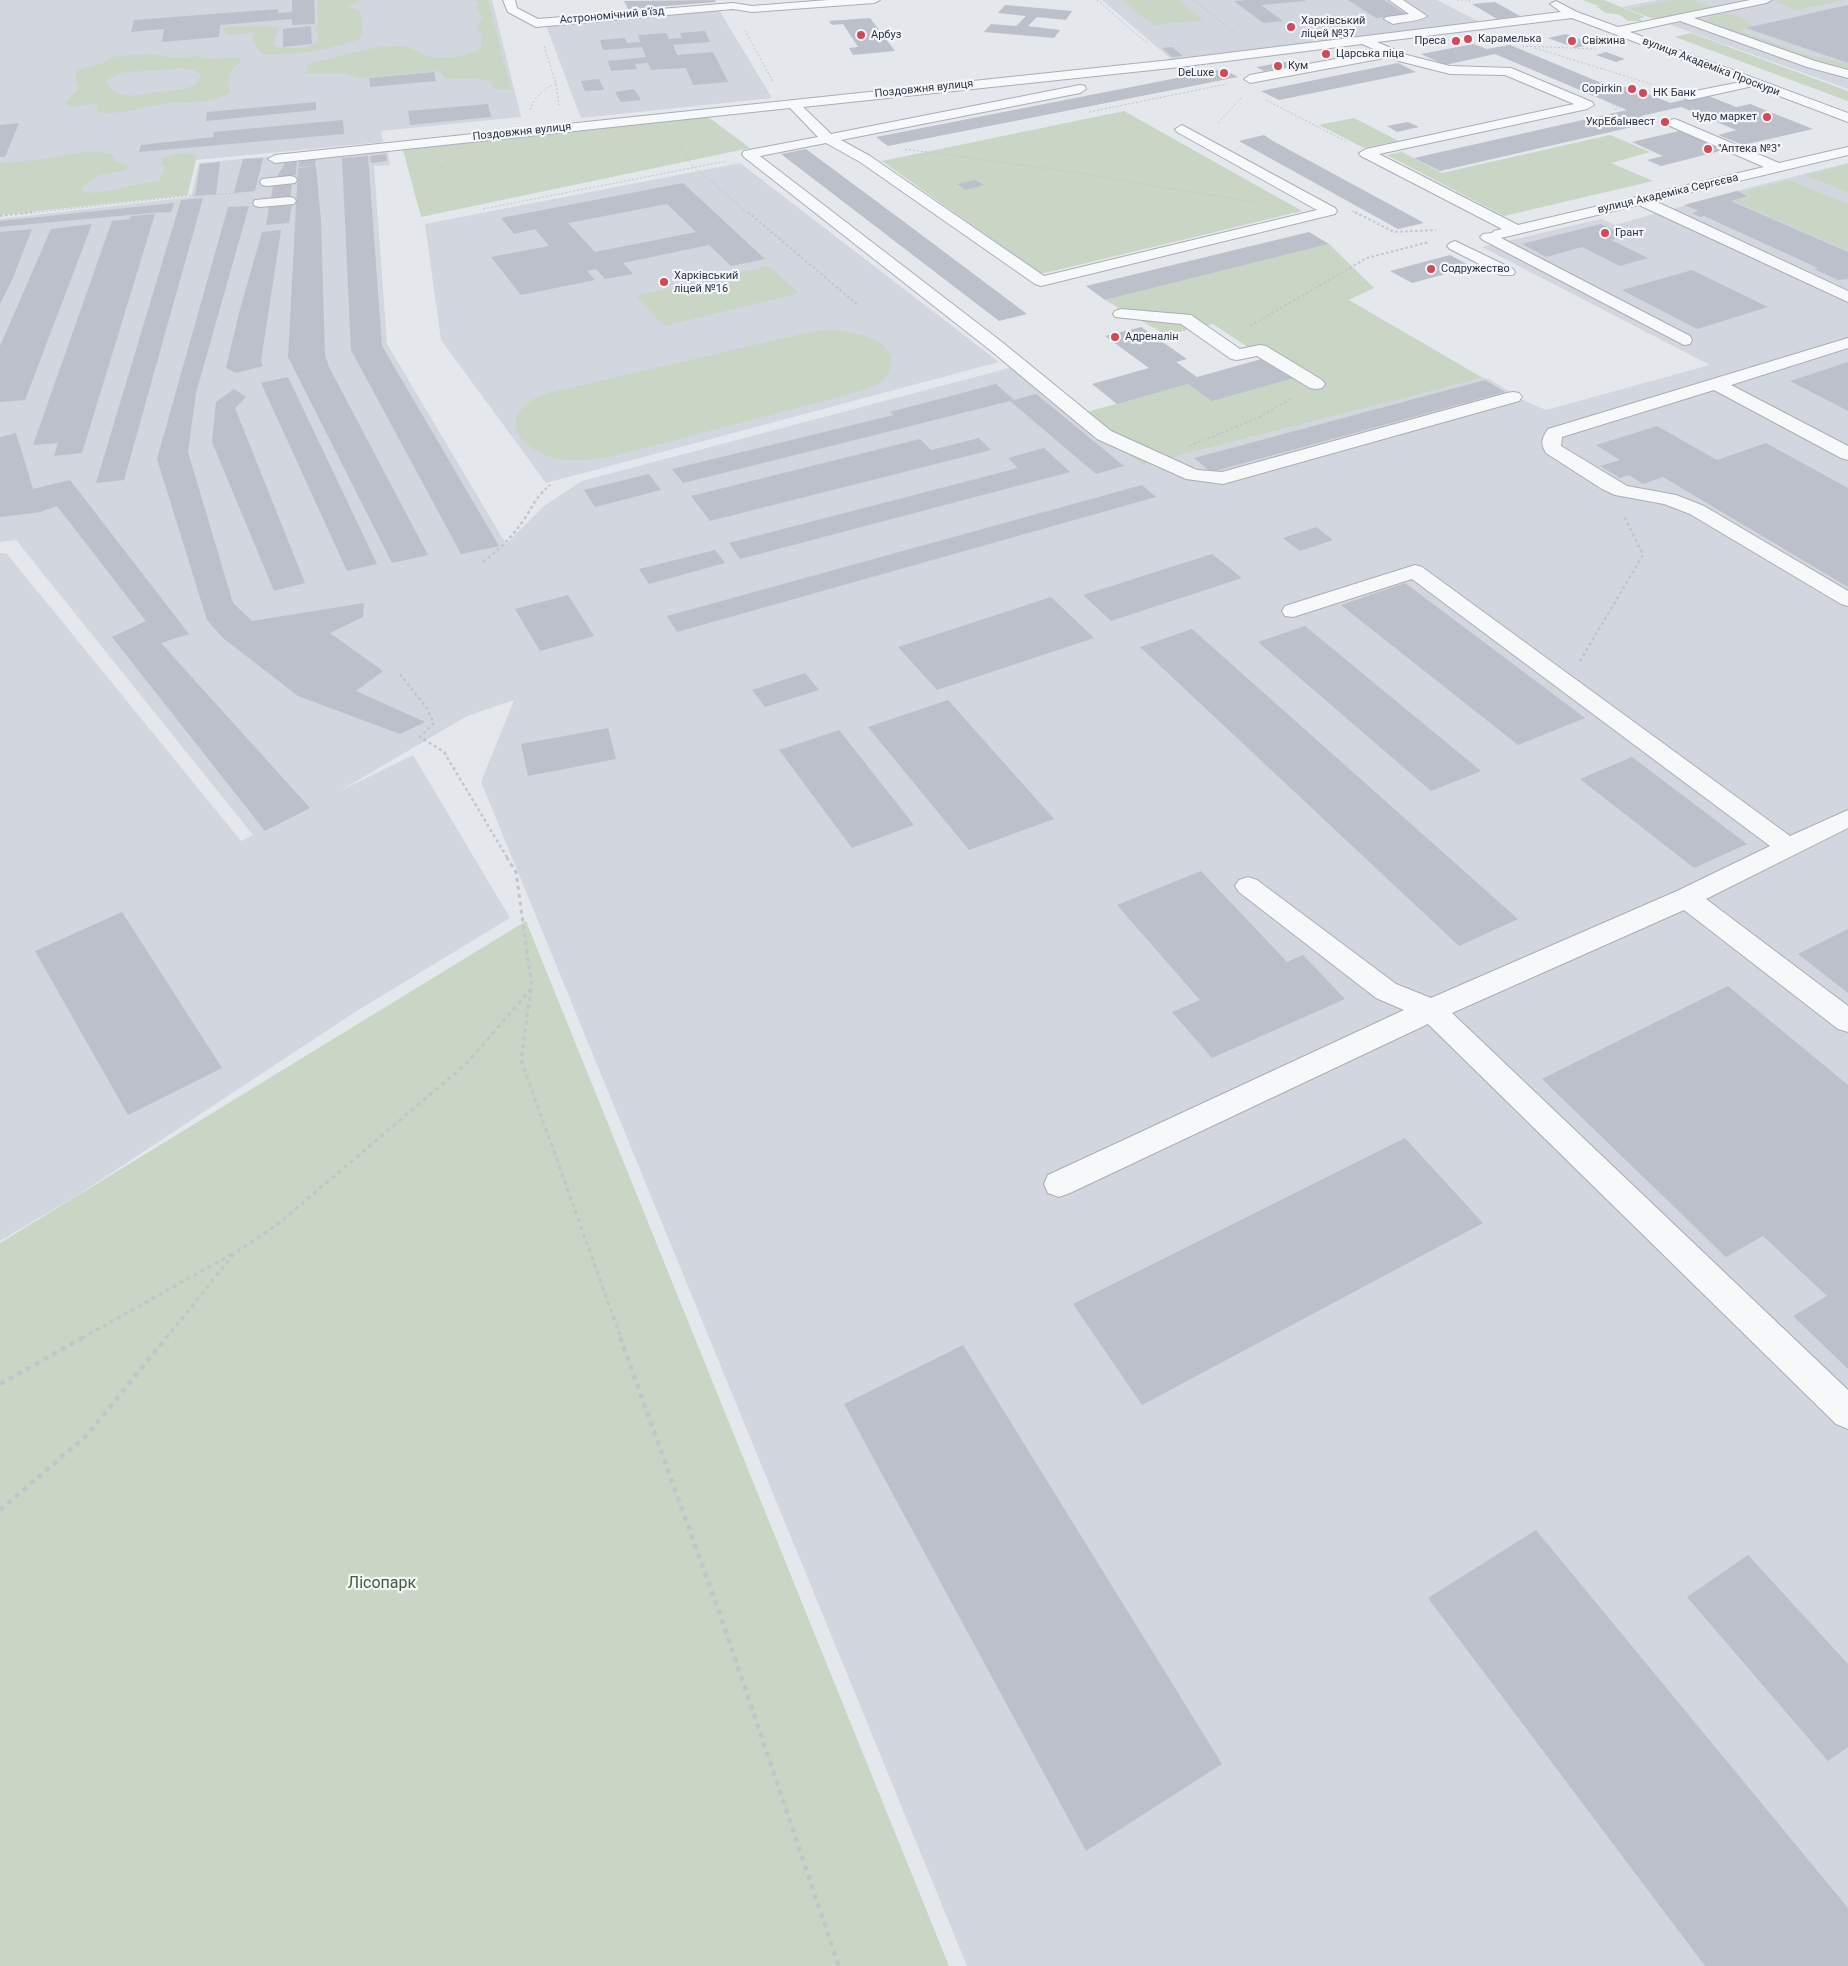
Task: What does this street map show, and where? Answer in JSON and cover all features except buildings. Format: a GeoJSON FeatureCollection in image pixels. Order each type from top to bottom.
{"type":"FeatureCollection","features":[{"type":"Feature","properties":{"kind":"street"},"geometry":{"type":"LineString","coordinates":[[510,0],[512,10],[536,22]]}},
{"type":"Feature","properties":{"kind":"street","name":"Астрономічний в'їзд"},"geometry":{"type":"LineString","coordinates":[[536,22],[731,3],[752,9],[874,0]]}},
{"type":"Feature","properties":{"kind":"street"},"geometry":{"type":"LineString","coordinates":[[1395,0],[1421,16],[1390,19],[1418,34]]}},
{"type":"Feature","properties":{"kind":"street","name":"вулиця Академіка Проскури"},"geometry":{"type":"LineString","coordinates":[[1549,0],[1573,14],[1848,118]]}},
{"type":"Feature","properties":{"kind":"street"},"geometry":{"type":"LineString","coordinates":[[1616,30],[1766,0]]}},
{"type":"Feature","properties":{"kind":"street","name":"Поздовжня вулиця"},"geometry":{"type":"LineString","coordinates":[[275,159],[792,103],[1174,67],[1363,40],[1573,14]]}},
{"type":"Feature","properties":{"kind":"street"},"geometry":{"type":"LineString","coordinates":[[1682,18],[1811,64],[1848,74]]}},
{"type":"Feature","properties":{"kind":"street"},"geometry":{"type":"LineString","coordinates":[[1363,40],[1390,53],[1450,70],[1507,71],[1587,104],[1366,153]]}},
{"type":"Feature","properties":{"kind":"street"},"geometry":{"type":"LineString","coordinates":[[1250,79],[1390,53]]}},
{"type":"Feature","properties":{"kind":"street"},"geometry":{"type":"LineString","coordinates":[[1108,84],[1174,67]]}},
{"type":"Feature","properties":{"kind":"street"},"geometry":{"type":"LineString","coordinates":[[1690,96],[1752,82]]}},
{"type":"Feature","properties":{"kind":"street"},"geometry":{"type":"LineString","coordinates":[[1089,87],[749,154],[996,346],[1104,435],[1193,475],[1223,478],[1514,397]]}},
{"type":"Feature","properties":{"kind":"street"},"geometry":{"type":"LineString","coordinates":[[792,103],[828,139],[865,159],[1041,281],[1330,211],[1182,130]]}},
{"type":"Feature","properties":{"kind":"street"},"geometry":{"type":"LineString","coordinates":[[1675,123],[1778,168]]}},
{"type":"Feature","properties":{"kind":"street","name":"вулиця Академіка Сергєєва"},"geometry":{"type":"LineString","coordinates":[[1684,340],[1488,237],[1848,151]]}},
{"type":"Feature","properties":{"kind":"street"},"geometry":{"type":"LineString","coordinates":[[1366,153],[1516,230]]}},
{"type":"Feature","properties":{"kind":"street"},"geometry":{"type":"LineString","coordinates":[[267,182],[290,180]]}},
{"type":"Feature","properties":{"kind":"street"},"geometry":{"type":"LineString","coordinates":[[260,204],[289,201]]}},
{"type":"Feature","properties":{"kind":"street"},"geometry":{"type":"LineString","coordinates":[[1642,201],[1848,296]]}},
{"type":"Feature","properties":{"kind":"street"},"geometry":{"type":"LineString","coordinates":[[1456,246],[1507,272]]}},
{"type":"Feature","properties":{"kind":"street"},"geometry":{"type":"LineString","coordinates":[[1121,314],[1185,319],[1237,355],[1260,350],[1316,384]]}},
{"type":"Feature","properties":{"kind":"street"},"geometry":{"type":"LineString","coordinates":[[1848,343],[1555,433],[1551,437],[1550,443],[1553,449],[1609,485],[1638,495],[1669,499],[1697,510],[1848,600]]}},
{"type":"Feature","properties":{"kind":"street"},"geometry":{"type":"LineString","coordinates":[[1717,384],[1848,454]]}},
{"type":"Feature","properties":{"kind":"street"},"geometry":{"type":"LineString","coordinates":[[1293,611],[1414,571],[1788,847]]}},
{"type":"Feature","properties":{"kind":"street"},"geometry":{"type":"LineString","coordinates":[[1059,1184],[1431,1010],[1686,898],[1848,818]]}},
{"type":"Feature","properties":{"kind":"street"},"geometry":{"type":"LineString","coordinates":[[1248,886],[1386,991],[1431,1010],[1848,1413]]}},
{"type":"Feature","properties":{"kind":"street"},"geometry":{"type":"LineString","coordinates":[[1686,898],[1848,1021]]}},
{"type":"Feature","properties":{"kind":"path"},"geometry":{"type":"LineString","coordinates":[[1097,0],[1174,67]]}},
{"type":"Feature","properties":{"kind":"path"},"geometry":{"type":"LineString","coordinates":[[1194,0],[1236,34]]}},
{"type":"Feature","properties":{"kind":"path"},"geometry":{"type":"LineString","coordinates":[[731,3],[783,101],[792,103]]}},
{"type":"Feature","properties":{"kind":"path"},"geometry":{"type":"LineString","coordinates":[[536,22],[556,83],[563,128]]}},
{"type":"Feature","properties":{"kind":"path"},"geometry":{"type":"LineString","coordinates":[[1520,45],[1599,49]]}},
{"type":"Feature","properties":{"kind":"path"},"geometry":{"type":"LineString","coordinates":[[1529,46],[1690,96]]}},
{"type":"Feature","properties":{"kind":"path"},"geometry":{"type":"LineString","coordinates":[[1250,79],[1244,88],[1366,153]]}},
{"type":"Feature","properties":{"kind":"path"},"geometry":{"type":"LineString","coordinates":[[670,134],[694,167],[859,306]]}},
{"type":"Feature","properties":{"kind":"path"},"geometry":{"type":"LineString","coordinates":[[900,150],[907,149],[1072,172],[1262,204]]}},
{"type":"Feature","properties":{"kind":"path"},"geometry":{"type":"LineString","coordinates":[[483,209],[735,159]]}},
{"type":"Feature","properties":{"kind":"path"},"geometry":{"type":"LineString","coordinates":[[0,216],[186,196],[239,194]]}},
{"type":"Feature","properties":{"kind":"path"},"geometry":{"type":"LineString","coordinates":[[1220,343],[1366,258],[1434,241]]}},
{"type":"Feature","properties":{"kind":"path"},"geometry":{"type":"LineString","coordinates":[[1156,459],[1258,418],[1316,384]]}},
{"type":"Feature","properties":{"kind":"path"},"geometry":{"type":"LineString","coordinates":[[483,562],[506,544],[526,518],[537,497],[551,484]]}},
{"type":"Feature","properties":{"kind":"path"},"geometry":{"type":"LineString","coordinates":[[1566,682],[1643,554],[1609,485]]}},
{"type":"Feature","properties":{"kind":"path"},"geometry":{"type":"LineString","coordinates":[[400,674],[426,707],[434,723],[420,737],[444,752],[516,872],[532,988],[521,1060],[723,1623],[839,1966]]}},
{"type":"Feature","properties":{"kind":"path"},"geometry":{"type":"LineString","coordinates":[[0,1384],[235,1252],[278,1224],[467,1063],[532,988]]}},
{"type":"Feature","properties":{"kind":"path"},"geometry":{"type":"LineString","coordinates":[[0,1510],[86,1436],[235,1252]]}},
{"type":"Feature","properties":{"kind":"shaded area"},"geometry":{"type":"Polygon","coordinates":[[[0,0],[492,0],[521,117],[381,131],[383,142],[196,160],[188,195],[0,215],[0,0]]]}},
{"type":"Feature","properties":{"kind":"shaded area","name":"Харківський ліцей №37"},"geometry":{"type":"Polygon","coordinates":[[[1102,0],[1437,0],[1482,23],[1171,59],[1102,0]]]}},
{"type":"Feature","properties":{"kind":"shaded area"},"geometry":{"type":"Polygon","coordinates":[[[1658,0],[1848,0],[1848,89],[1621,7],[1658,0]]]}},
{"type":"Feature","properties":{"kind":"shaded area"},"geometry":{"type":"Polygon","coordinates":[[[719,10],[772,98],[581,118],[545,23],[719,10]]]}},
{"type":"Feature","properties":{"kind":"shaded area"},"geometry":{"type":"Polygon","coordinates":[[[388,151],[390,165],[374,166],[387,344],[506,544],[544,506],[582,481],[1013,367],[1142,465],[1483,378],[1489,379],[1525,401],[1546,410],[1710,365],[1482,247],[1601,219],[1615,225],[1736,191],[1848,163],[1848,1966],[967,1966],[481,782],[514,700],[467,716],[338,792],[413,755],[510,918],[355,1012],[78,1195],[0,1241],[0,553],[7,554],[241,841],[253,835],[16,540],[0,542],[0,219],[191,197],[199,163],[274,156],[273,161],[388,151]]]}},
{"type":"Feature","properties":{"kind":"shaded area","name":"Харківський ліцей №16"},"geometry":{"type":"Polygon","coordinates":[[[740,163],[999,362],[546,483],[441,340],[425,224],[740,163]]]}},
{"type":"Feature","properties":{"kind":"green space"},"geometry":{"type":"Polygon","coordinates":[[[317,0],[359,0],[359,2],[347,7],[359,10],[362,21],[362,34],[360,38],[329,48],[307,52],[261,54],[252,39],[255,32],[233,35],[223,32],[223,29],[226,27],[274,26],[279,28],[274,43],[276,47],[298,48],[309,46],[318,41],[318,33],[315,30],[318,24],[317,0]]]}},
{"type":"Feature","properties":{"kind":"green space"},"geometry":{"type":"Polygon","coordinates":[[[475,0],[488,0],[511,89],[509,90],[494,88],[488,81],[471,78],[447,79],[442,76],[442,73],[436,71],[358,78],[345,73],[306,73],[308,64],[378,47],[402,46],[427,56],[441,58],[471,53],[482,46],[481,34],[477,29],[478,24],[483,18],[476,8],[479,3],[475,0]]]}},
{"type":"Feature","properties":{"kind":"green space"},"geometry":{"type":"Polygon","coordinates":[[[1123,0],[1178,0],[1203,20],[1153,25],[1123,0]]]}},
{"type":"Feature","properties":{"kind":"green space"},"geometry":{"type":"Polygon","coordinates":[[[1582,0],[1604,0],[1645,17],[1640,18],[1642,21],[1628,21],[1620,15],[1606,13],[1597,7],[1599,6],[1582,0]]]}},
{"type":"Feature","properties":{"kind":"green space"},"geometry":{"type":"Polygon","coordinates":[[[1672,0],[1692,0],[1713,7],[1660,21],[1628,9],[1672,0]]]}},
{"type":"Feature","properties":{"kind":"green space"},"geometry":{"type":"Polygon","coordinates":[[[1845,0],[1798,10],[1776,1],[1845,0]]]}},
{"type":"Feature","properties":{"kind":"green space"},"geometry":{"type":"Polygon","coordinates":[[[1726,13],[1741,17],[1754,27],[1740,31],[1805,54],[1848,64],[1848,71],[1711,24],[1707,20],[1712,16],[1726,13]]]}},
{"type":"Feature","properties":{"kind":"green space"},"geometry":{"type":"Polygon","coordinates":[[[1691,33],[1848,91],[1848,101],[1675,37],[1691,33]]]}},
{"type":"Feature","properties":{"kind":"green space"},"geometry":{"type":"Polygon","coordinates":[[[148,54],[175,58],[195,56],[209,59],[232,57],[240,58],[240,63],[231,72],[229,93],[213,99],[161,104],[115,113],[102,113],[97,110],[97,103],[71,107],[64,103],[79,88],[75,76],[78,70],[103,63],[110,57],[148,54]],[[177,68],[128,72],[116,75],[106,82],[117,94],[136,96],[181,90],[195,85],[202,76],[194,70],[177,68]]]}},
{"type":"Feature","properties":{"kind":"green space"},"geometry":{"type":"Polygon","coordinates":[[[1124,111],[1302,211],[1041,274],[882,161],[1124,111]]]}},
{"type":"Feature","properties":{"kind":"green space"},"geometry":{"type":"Polygon","coordinates":[[[708,117],[750,148],[421,217],[403,150],[708,117]]]}},
{"type":"Feature","properties":{"kind":"green space"},"geometry":{"type":"Polygon","coordinates":[[[1354,118],[1399,141],[1364,148],[1319,125],[1354,118]]]}},
{"type":"Feature","properties":{"kind":"green space"},"geometry":{"type":"Polygon","coordinates":[[[1610,135],[1650,152],[1611,163],[1653,181],[1504,216],[1387,155],[1402,152],[1442,173],[1610,135]]]}},
{"type":"Feature","properties":{"kind":"green space"},"geometry":{"type":"Polygon","coordinates":[[[71,153],[111,153],[115,161],[130,165],[124,171],[100,175],[82,187],[81,191],[88,193],[118,190],[162,179],[160,176],[166,167],[161,165],[162,159],[180,153],[193,153],[197,155],[187,195],[0,215],[0,163],[47,159],[71,153]]]}},
{"type":"Feature","properties":{"kind":"green space"},"geometry":{"type":"Polygon","coordinates":[[[1848,164],[1848,192],[1805,175],[1848,164]]]}},
{"type":"Feature","properties":{"kind":"green space"},"geometry":{"type":"Polygon","coordinates":[[[1788,180],[1848,204],[1848,251],[1734,201],[1751,196],[1741,192],[1788,180]]]}},
{"type":"Feature","properties":{"kind":"green space"},"geometry":{"type":"Polygon","coordinates":[[[1329,244],[1374,288],[1349,300],[1483,378],[1142,465],[1076,415],[1188,384],[1293,377],[1213,324],[1166,335],[1105,300],[1329,244]]]}},
{"type":"Feature","properties":{"kind":"green space"},"geometry":{"type":"Polygon","coordinates":[[[769,266],[799,293],[664,326],[636,296],[769,266]]]}},
{"type":"Feature","properties":{"kind":"green space"},"geometry":{"type":"Polygon","coordinates":[[[837,330],[871,338],[885,347],[891,362],[883,380],[865,390],[610,457],[572,460],[548,456],[528,445],[516,429],[516,420],[521,410],[533,400],[549,393],[814,331],[837,330]]]}},
{"type":"Feature","properties":{"kind":"green space","name":"Лісопарк"},"geometry":{"type":"Polygon","coordinates":[[[526,921],[949,1966],[0,1966],[0,1243],[526,921]]]}},
{"type":"Feature","properties":{"kind":"place","name":"Харківський ліцей №37"},"geometry":{"type":"Point","coordinates":[1291,27]}},
{"type":"Feature","properties":{"kind":"place","name":"Арбуз"},"geometry":{"type":"Point","coordinates":[861,35]}},
{"type":"Feature","properties":{"kind":"place","name":"Карамелька"},"geometry":{"type":"Point","coordinates":[1468,39]}},
{"type":"Feature","properties":{"kind":"place","name":"Преса"},"geometry":{"type":"Point","coordinates":[1456,41]}},
{"type":"Feature","properties":{"kind":"place","name":"Свіжина"},"geometry":{"type":"Point","coordinates":[1572,41]}},
{"type":"Feature","properties":{"kind":"place","name":"Царська піца"},"geometry":{"type":"Point","coordinates":[1326,54]}},
{"type":"Feature","properties":{"kind":"place","name":"Кум"},"geometry":{"type":"Point","coordinates":[1278,66]}},
{"type":"Feature","properties":{"kind":"place","name":"DeLuxe"},"geometry":{"type":"Point","coordinates":[1224,73]}},
{"type":"Feature","properties":{"kind":"place","name":"Copirkin"},"geometry":{"type":"Point","coordinates":[1632,89]}},
{"type":"Feature","properties":{"kind":"place","name":"НК Банк"},"geometry":{"type":"Point","coordinates":[1643,93]}},
{"type":"Feature","properties":{"kind":"place","name":"Чудо маркет"},"geometry":{"type":"Point","coordinates":[1767,117]}},
{"type":"Feature","properties":{"kind":"place","name":"УкрЕбаІнвест"},"geometry":{"type":"Point","coordinates":[1665,122]}},
{"type":"Feature","properties":{"kind":"place","name":"\"Аптека №3\""},"geometry":{"type":"Point","coordinates":[1708,149]}},
{"type":"Feature","properties":{"kind":"place","name":"Грант"},"geometry":{"type":"Point","coordinates":[1605,233]}},
{"type":"Feature","properties":{"kind":"place","name":"Содружество"},"geometry":{"type":"Point","coordinates":[1431,269]}},
{"type":"Feature","properties":{"kind":"place","name":"Харківський ліцей №16"},"geometry":{"type":"Point","coordinates":[664,282]}},
{"type":"Feature","properties":{"kind":"place","name":"Адреналін"},"geometry":{"type":"Point","coordinates":[1115,337]}}]}
